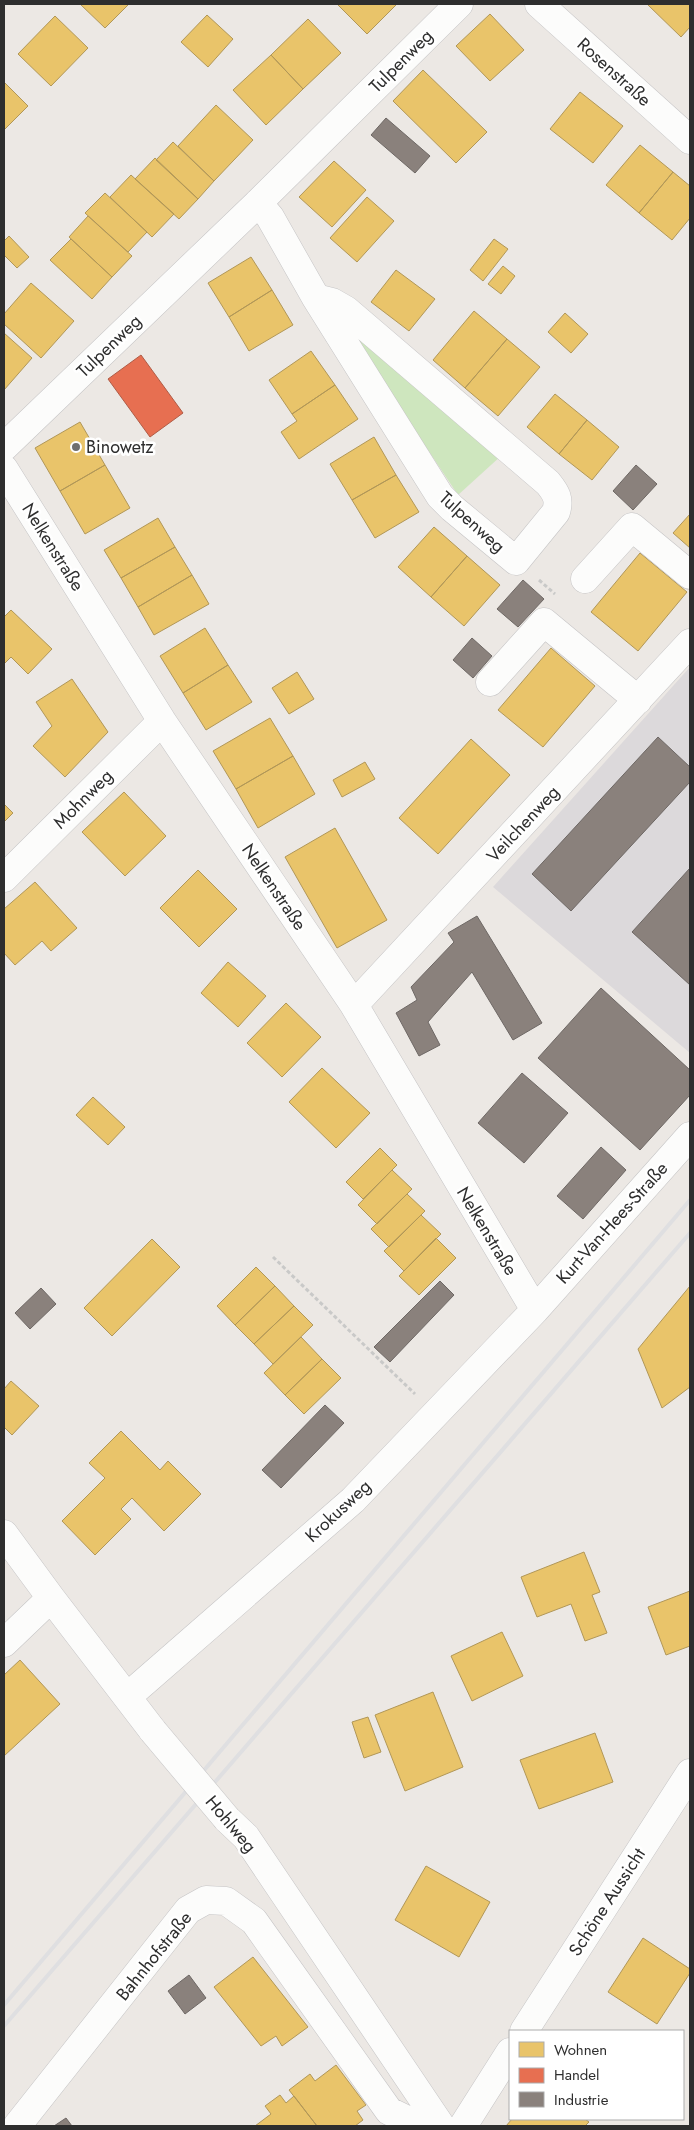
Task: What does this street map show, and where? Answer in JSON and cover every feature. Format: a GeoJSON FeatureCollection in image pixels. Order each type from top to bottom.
{"type":"FeatureCollection","features":[{"type":"Feature","properties":{"kind":"street","name":"Tulpenweg"},"geometry":{"type":"LineString","coordinates":[[4,447],[258,203],[459,4]]}},
{"type":"Feature","properties":{"kind":"street","name":"Rosenstraße"},"geometry":{"type":"LineString","coordinates":[[539,4],[690,140]]}},
{"type":"Feature","properties":{"kind":"street","name":"Tulpenweg"},"geometry":{"type":"LineString","coordinates":[[258,203],[270,217],[316,298],[440,496],[516,561],[556,512],[559,503],[556,493],[548,483],[346,310],[332,302],[316,298]]}},
{"type":"Feature","properties":{"kind":"street","name":"Nelkenstraße"},"geometry":{"type":"LineString","coordinates":[[4,469],[162,721],[354,1005],[534,1310]]}},
{"type":"Feature","properties":{"kind":"street"},"geometry":{"type":"LineString","coordinates":[[585,579],[632,527],[690,575]]}},
{"type":"Feature","properties":{"kind":"street"},"geometry":{"type":"LineString","coordinates":[[490,682],[544,622],[638,700]]}},
{"type":"Feature","properties":{"kind":"street","name":"Veilchenweg"},"geometry":{"type":"LineString","coordinates":[[354,1005],[690,643]]}},
{"type":"Feature","properties":{"kind":"street","name":"Mohnweg"},"geometry":{"type":"LineString","coordinates":[[4,878],[162,721]]}},
{"type":"Feature","properties":{"kind":"street","name":"Kurt-Van-Hees-Straße"},"geometry":{"type":"LineString","coordinates":[[534,1310],[690,1136]]}},
{"type":"Feature","properties":{"kind":"street","name":"Krokusweg"},"geometry":{"type":"LineString","coordinates":[[128,1697],[353,1500],[534,1310]]}},
{"type":"Feature","properties":{"kind":"street","name":"Hohlweg"},"geometry":{"type":"LineString","coordinates":[[4,1534],[50,1598],[153,1730],[227,1819],[246,1837],[441,2126]]}},
{"type":"Feature","properties":{"kind":"street"},"geometry":{"type":"LineString","coordinates":[[4,1643],[50,1598]]}},
{"type":"Feature","properties":{"kind":"street","name":"Schöne Aussicht"},"geometry":{"type":"LineString","coordinates":[[525,2030],[690,1773]]}},
{"type":"Feature","properties":{"kind":"street","name":"Bahnhofstraße"},"geometry":{"type":"LineString","coordinates":[[17,2126],[188,1910],[206,1900],[226,1902],[254,1921],[388,2111],[420,2126]]}},
{"type":"Feature","properties":{"kind":"street"},"geometry":{"type":"LineString","coordinates":[[463,2126],[509,2054]]}},
{"type":"Feature","properties":{"kind":"path"},"geometry":{"type":"LineString","coordinates":[[273,1257],[435,1413]]}},
{"type":"Feature","properties":{"kind":"shaded area"},"geometry":{"type":"Polygon","coordinates":[[[690,667],[690,1053],[493,887],[690,667]]]}},
{"type":"Feature","properties":{"kind":"green space"},"geometry":{"type":"Polygon","coordinates":[[[340,318],[502,455],[458,495],[340,318]]]}},
{"type":"Feature","properties":{"kind":"building: Wohnen"},"geometry":{"type":"Polygon","coordinates":[[[80,4],[129,4],[105,28],[80,4]]]}},
{"type":"Feature","properties":{"kind":"building: Wohnen"},"geometry":{"type":"Polygon","coordinates":[[[337,4],[397,4],[367,34],[337,4]]]}},
{"type":"Feature","properties":{"kind":"building: Wohnen"},"geometry":{"type":"Polygon","coordinates":[[[647,4],[690,4],[690,27],[681,37],[647,4]]]}},
{"type":"Feature","properties":{"kind":"building: Wohnen"},"geometry":{"type":"Polygon","coordinates":[[[490,14],[524,50],[490,81],[456,46],[490,14]]]}},
{"type":"Feature","properties":{"kind":"building: Wohnen"},"geometry":{"type":"Polygon","coordinates":[[[207,15],[233,39],[208,67],[181,42],[207,15]]]}},
{"type":"Feature","properties":{"kind":"building: Wohnen"},"geometry":{"type":"Polygon","coordinates":[[[55,16],[88,48],[51,86],[18,54],[55,16]]]}},
{"type":"Feature","properties":{"kind":"building: Wohnen"},"geometry":{"type":"Polygon","coordinates":[[[308,19],[341,53],[303,89],[271,55],[308,19]]]}},
{"type":"Feature","properties":{"kind":"building: Wohnen"},"geometry":{"type":"Polygon","coordinates":[[[271,55],[303,89],[266,125],[233,90],[271,55]]]}},
{"type":"Feature","properties":{"kind":"building: Wohnen"},"geometry":{"type":"Polygon","coordinates":[[[423,70],[487,132],[456,163],[393,101],[423,70]]]}},
{"type":"Feature","properties":{"kind":"building: Wohnen"},"geometry":{"type":"Polygon","coordinates":[[[4,82],[28,106],[4,130],[4,82]]]}},
{"type":"Feature","properties":{"kind":"building: Wohnen"},"geometry":{"type":"Polygon","coordinates":[[[580,92],[623,126],[593,163],[550,129],[580,92]]]}},
{"type":"Feature","properties":{"kind":"building: Wohnen"},"geometry":{"type":"Polygon","coordinates":[[[216,105],[253,140],[214,181],[178,146],[216,105]]]}},
{"type":"Feature","properties":{"kind":"building: Wohnen"},"geometry":{"type":"Polygon","coordinates":[[[173,142],[214,181],[198,199],[156,160],[173,142]]]}},
{"type":"Feature","properties":{"kind":"building: Wohnen"},"geometry":{"type":"Polygon","coordinates":[[[640,145],[673,172],[639,213],[606,185],[640,145]]]}},
{"type":"Feature","properties":{"kind":"building: Wohnen"},"geometry":{"type":"Polygon","coordinates":[[[155,158],[198,199],[179,219],[135,179],[155,158]]]}},
{"type":"Feature","properties":{"kind":"building: Wohnen"},"geometry":{"type":"Polygon","coordinates":[[[334,161],[366,190],[332,227],[299,197],[334,161]]]}},
{"type":"Feature","properties":{"kind":"building: Wohnen"},"geometry":{"type":"Polygon","coordinates":[[[673,172],[690,186],[690,218],[672,240],[639,213],[673,172]]]}},
{"type":"Feature","properties":{"kind":"building: Wohnen"},"geometry":{"type":"Polygon","coordinates":[[[131,175],[174,214],[152,237],[110,197],[131,175]]]}},
{"type":"Feature","properties":{"kind":"building: Wohnen"},"geometry":{"type":"Polygon","coordinates":[[[105,193],[147,232],[128,252],[85,213],[105,193]]]}},
{"type":"Feature","properties":{"kind":"building: Wohnen"},"geometry":{"type":"Polygon","coordinates":[[[367,197],[394,221],[357,262],[330,238],[367,197]]]}},
{"type":"Feature","properties":{"kind":"building: Wohnen"},"geometry":{"type":"Polygon","coordinates":[[[88,216],[132,256],[112,277],[69,237],[88,216]]]}},
{"type":"Feature","properties":{"kind":"building: Wohnen"},"geometry":{"type":"Polygon","coordinates":[[[9,236],[29,257],[17,268],[4,255],[4,241],[9,236]]]}},
{"type":"Feature","properties":{"kind":"building: Wohnen"},"geometry":{"type":"Polygon","coordinates":[[[71,239],[112,277],[92,299],[50,260],[71,239]]]}},
{"type":"Feature","properties":{"kind":"building: Wohnen"},"geometry":{"type":"Polygon","coordinates":[[[494,239],[508,249],[483,281],[470,270],[494,239]]]}},
{"type":"Feature","properties":{"kind":"building: Wohnen"},"geometry":{"type":"Polygon","coordinates":[[[251,257],[272,290],[229,317],[208,283],[251,257]]]}},
{"type":"Feature","properties":{"kind":"building: Wohnen"},"geometry":{"type":"Polygon","coordinates":[[[503,266],[515,276],[501,294],[488,284],[503,266]]]}},
{"type":"Feature","properties":{"kind":"building: Wohnen"},"geometry":{"type":"Polygon","coordinates":[[[396,270],[435,299],[409,331],[371,302],[396,270]]]}},
{"type":"Feature","properties":{"kind":"building: Wohnen"},"geometry":{"type":"Polygon","coordinates":[[[31,283],[74,321],[41,358],[4,324],[4,314],[31,283]]]}},
{"type":"Feature","properties":{"kind":"building: Wohnen"},"geometry":{"type":"Polygon","coordinates":[[[272,290],[293,325],[249,351],[229,317],[272,290]]]}},
{"type":"Feature","properties":{"kind":"building: Wohnen"},"geometry":{"type":"Polygon","coordinates":[[[474,311],[507,339],[465,388],[433,360],[474,311]]]}},
{"type":"Feature","properties":{"kind":"building: Wohnen"},"geometry":{"type":"Polygon","coordinates":[[[565,313],[588,334],[571,353],[548,332],[565,313]]]}},
{"type":"Feature","properties":{"kind":"building: Wohnen"},"geometry":{"type":"Polygon","coordinates":[[[4,333],[32,358],[4,390],[4,333]]]}},
{"type":"Feature","properties":{"kind":"building: Wohnen"},"geometry":{"type":"Polygon","coordinates":[[[507,339],[540,367],[498,416],[465,388],[507,339]]]}},
{"type":"Feature","properties":{"kind":"building: Wohnen"},"geometry":{"type":"Polygon","coordinates":[[[311,351],[335,385],[292,414],[269,380],[311,351]]]}},
{"type":"Feature","properties":{"kind":"building: Wohnen"},"geometry":{"type":"Polygon","coordinates":[[[335,385],[358,419],[299,459],[281,432],[297,421],[292,414],[335,385]]]}},
{"type":"Feature","properties":{"kind":"building: Wohnen"},"geometry":{"type":"Polygon","coordinates":[[[555,394],[587,420],[559,454],[527,427],[555,394]]]}},
{"type":"Feature","properties":{"kind":"building: Wohnen"},"geometry":{"type":"Polygon","coordinates":[[[587,420],[619,447],[592,480],[559,454],[587,420]]]}},
{"type":"Feature","properties":{"kind":"building: Wohnen"},"geometry":{"type":"Polygon","coordinates":[[[80,422],[105,465],[60,491],[35,448],[80,422]]]}},
{"type":"Feature","properties":{"kind":"building: Wohnen"},"geometry":{"type":"Polygon","coordinates":[[[374,437],[396,475],[352,500],[330,464],[374,437]]]}},
{"type":"Feature","properties":{"kind":"building: Wohnen"},"geometry":{"type":"Polygon","coordinates":[[[105,465],[130,508],[85,534],[60,491],[105,465]]]}},
{"type":"Feature","properties":{"kind":"building: Wohnen"},"geometry":{"type":"Polygon","coordinates":[[[396,475],[419,512],[375,538],[352,500],[396,475]]]}},
{"type":"Feature","properties":{"kind":"building: Wohnen"},"geometry":{"type":"Polygon","coordinates":[[[690,514],[690,548],[673,533],[690,514]]]}},
{"type":"Feature","properties":{"kind":"building: Wohnen"},"geometry":{"type":"Polygon","coordinates":[[[158,518],[175,547],[121,578],[104,550],[158,518]]]}},
{"type":"Feature","properties":{"kind":"building: Wohnen"},"geometry":{"type":"Polygon","coordinates":[[[434,527],[467,556],[431,597],[398,567],[434,527]]]}},
{"type":"Feature","properties":{"kind":"building: Wohnen"},"geometry":{"type":"Polygon","coordinates":[[[175,547],[192,575],[138,607],[121,578],[175,547]]]}},
{"type":"Feature","properties":{"kind":"building: Wohnen"},"geometry":{"type":"Polygon","coordinates":[[[640,553],[687,592],[638,651],[591,612],[640,553]]]}},
{"type":"Feature","properties":{"kind":"building: Wohnen"},"geometry":{"type":"Polygon","coordinates":[[[467,556],[500,585],[464,626],[431,597],[467,556]]]}},
{"type":"Feature","properties":{"kind":"building: Wohnen"},"geometry":{"type":"Polygon","coordinates":[[[192,575],[209,604],[154,635],[138,607],[192,575]]]}},
{"type":"Feature","properties":{"kind":"building: Wohnen"},"geometry":{"type":"Polygon","coordinates":[[[11,610],[52,649],[28,674],[11,657],[4,664],[4,617],[11,610]]]}},
{"type":"Feature","properties":{"kind":"building: Wohnen"},"geometry":{"type":"Polygon","coordinates":[[[205,628],[228,665],[183,693],[160,656],[205,628]]]}},
{"type":"Feature","properties":{"kind":"building: Wohnen"},"geometry":{"type":"Polygon","coordinates":[[[551,648],[595,686],[543,747],[498,710],[551,648]]]}},
{"type":"Feature","properties":{"kind":"building: Wohnen"},"geometry":{"type":"Polygon","coordinates":[[[228,665],[252,702],[206,730],[183,693],[228,665]]]}},
{"type":"Feature","properties":{"kind":"building: Wohnen"},"geometry":{"type":"Polygon","coordinates":[[[297,672],[314,699],[289,714],[272,688],[297,672]]]}},
{"type":"Feature","properties":{"kind":"building: Wohnen"},"geometry":{"type":"Polygon","coordinates":[[[72,679],[108,732],[65,777],[33,746],[52,726],[36,702],[72,679]]]}},
{"type":"Feature","properties":{"kind":"building: Wohnen"},"geometry":{"type":"Polygon","coordinates":[[[270,718],[293,756],[236,789],[213,751],[270,718]]]}},
{"type":"Feature","properties":{"kind":"building: Wohnen"},"geometry":{"type":"Polygon","coordinates":[[[471,739],[510,775],[438,854],[399,818],[471,739]]]}},
{"type":"Feature","properties":{"kind":"building: Wohnen"},"geometry":{"type":"Polygon","coordinates":[[[293,756],[315,794],[258,828],[236,789],[293,756]]]}},
{"type":"Feature","properties":{"kind":"building: Wohnen"},"geometry":{"type":"Polygon","coordinates":[[[365,762],[375,779],[342,797],[333,780],[365,762]]]}},
{"type":"Feature","properties":{"kind":"building: Wohnen"},"geometry":{"type":"Polygon","coordinates":[[[124,792],[166,836],[125,876],[82,832],[124,792]]]}},
{"type":"Feature","properties":{"kind":"building: Wohnen"},"geometry":{"type":"Polygon","coordinates":[[[4,804],[13,813],[4,822],[4,804]]]}},
{"type":"Feature","properties":{"kind":"building: Wohnen"},"geometry":{"type":"Polygon","coordinates":[[[335,828],[387,920],[337,948],[285,857],[335,828]]]}},
{"type":"Feature","properties":{"kind":"building: Wohnen"},"geometry":{"type":"Polygon","coordinates":[[[198,870],[237,909],[199,947],[160,908],[198,870]]]}},
{"type":"Feature","properties":{"kind":"building: Wohnen"},"geometry":{"type":"Polygon","coordinates":[[[35,882],[77,928],[51,951],[42,941],[15,965],[4,953],[4,909],[35,882]]]}},
{"type":"Feature","properties":{"kind":"building: Wohnen"},"geometry":{"type":"Polygon","coordinates":[[[228,962],[266,996],[238,1027],[201,993],[228,962]]]}},
{"type":"Feature","properties":{"kind":"building: Wohnen"},"geometry":{"type":"Polygon","coordinates":[[[286,1003],[321,1037],[282,1077],[247,1043],[286,1003]]]}},
{"type":"Feature","properties":{"kind":"building: Wohnen"},"geometry":{"type":"Polygon","coordinates":[[[322,1068],[370,1113],[336,1148],[289,1102],[322,1068]]]}},
{"type":"Feature","properties":{"kind":"building: Wohnen"},"geometry":{"type":"Polygon","coordinates":[[[93,1097],[125,1127],[108,1145],[76,1115],[93,1097]]]}},
{"type":"Feature","properties":{"kind":"building: Wohnen"},"geometry":{"type":"Polygon","coordinates":[[[380,1148],[397,1165],[363,1199],[346,1182],[380,1148]]]}},
{"type":"Feature","properties":{"kind":"building: Wohnen"},"geometry":{"type":"Polygon","coordinates":[[[392,1170],[412,1189],[377,1224],[358,1205],[392,1170]]]}},
{"type":"Feature","properties":{"kind":"building: Wohnen"},"geometry":{"type":"Polygon","coordinates":[[[407,1194],[425,1211],[389,1247],[371,1229],[407,1194]]]}},
{"type":"Feature","properties":{"kind":"building: Wohnen"},"geometry":{"type":"Polygon","coordinates":[[[421,1215],[441,1234],[404,1271],[384,1251],[421,1215]]]}},
{"type":"Feature","properties":{"kind":"building: Wohnen"},"geometry":{"type":"Polygon","coordinates":[[[436,1238],[456,1258],[419,1295],[399,1276],[436,1238]]]}},
{"type":"Feature","properties":{"kind":"building: Wohnen"},"geometry":{"type":"Polygon","coordinates":[[[152,1239],[180,1267],[112,1336],[84,1308],[152,1239]]]}},
{"type":"Feature","properties":{"kind":"building: Wohnen"},"geometry":{"type":"Polygon","coordinates":[[[256,1267],[275,1286],[235,1325],[217,1306],[256,1267]]]}},
{"type":"Feature","properties":{"kind":"building: Wohnen"},"geometry":{"type":"Polygon","coordinates":[[[275,1286],[294,1306],[254,1344],[235,1325],[275,1286]]]}},
{"type":"Feature","properties":{"kind":"building: Wohnen"},"geometry":{"type":"Polygon","coordinates":[[[690,1286],[690,1387],[662,1408],[638,1349],[690,1286]]]}},
{"type":"Feature","properties":{"kind":"building: Wohnen"},"geometry":{"type":"Polygon","coordinates":[[[294,1306],[313,1325],[273,1364],[254,1344],[294,1306]]]}},
{"type":"Feature","properties":{"kind":"building: Wohnen"},"geometry":{"type":"Polygon","coordinates":[[[301,1337],[322,1359],[285,1395],[264,1373],[301,1337]]]}},
{"type":"Feature","properties":{"kind":"building: Wohnen"},"geometry":{"type":"Polygon","coordinates":[[[322,1359],[341,1378],[304,1414],[285,1395],[322,1359]]]}},
{"type":"Feature","properties":{"kind":"building: Wohnen"},"geometry":{"type":"Polygon","coordinates":[[[11,1381],[39,1406],[12,1435],[4,1427],[4,1389],[11,1381]]]}},
{"type":"Feature","properties":{"kind":"building: Wohnen"},"geometry":{"type":"Polygon","coordinates":[[[121,1431],[160,1470],[168,1461],[201,1494],[164,1531],[132,1498],[121,1509],[131,1519],[95,1555],[62,1521],[105,1478],[89,1463],[121,1431]]]}},
{"type":"Feature","properties":{"kind":"building: Wohnen"},"geometry":{"type":"Polygon","coordinates":[[[584,1552],[600,1592],[592,1595],[607,1633],[585,1641],[571,1604],[537,1617],[521,1577],[584,1552]]]}},
{"type":"Feature","properties":{"kind":"building: Wohnen"},"geometry":{"type":"Polygon","coordinates":[[[690,1591],[690,1646],[666,1655],[648,1607],[690,1591]]]}},
{"type":"Feature","properties":{"kind":"building: Wohnen"},"geometry":{"type":"Polygon","coordinates":[[[502,1632],[523,1676],[472,1701],[451,1656],[502,1632]]]}},
{"type":"Feature","properties":{"kind":"building: Wohnen"},"geometry":{"type":"Polygon","coordinates":[[[20,1660],[60,1704],[4,1756],[4,1675],[20,1660]]]}},
{"type":"Feature","properties":{"kind":"building: Wohnen"},"geometry":{"type":"Polygon","coordinates":[[[433,1692],[463,1767],[405,1791],[375,1715],[433,1692]]]}},
{"type":"Feature","properties":{"kind":"building: Wohnen"},"geometry":{"type":"Polygon","coordinates":[[[368,1717],[381,1752],[364,1758],[352,1722],[368,1717]]]}},
{"type":"Feature","properties":{"kind":"building: Wohnen"},"geometry":{"type":"Polygon","coordinates":[[[595,1733],[613,1782],[539,1809],[520,1760],[595,1733]]]}},
{"type":"Feature","properties":{"kind":"building: Wohnen"},"geometry":{"type":"Polygon","coordinates":[[[426,1866],[490,1902],[459,1957],[395,1920],[426,1866]]]}},
{"type":"Feature","properties":{"kind":"building: Wohnen"},"geometry":{"type":"Polygon","coordinates":[[[643,1938],[690,1969],[690,1973],[657,2024],[608,1992],[643,1938]]]}},
{"type":"Feature","properties":{"kind":"building: Wohnen"},"geometry":{"type":"Polygon","coordinates":[[[253,1957],[308,2027],[282,2046],[276,2036],[261,2046],[214,1987],[253,1957]]]}},
{"type":"Feature","properties":{"kind":"building: Wohnen"},"geometry":{"type":"Polygon","coordinates":[[[336,2065],[366,2105],[357,2111],[363,2120],[355,2126],[317,2126],[289,2090],[310,2074],[315,2081],[336,2065]]]}},
{"type":"Feature","properties":{"kind":"building: Wohnen"},"geometry":{"type":"Polygon","coordinates":[[[280,2095],[286,2103],[294,2096],[317,2126],[255,2126],[271,2114],[265,2106],[280,2095]]]}},
{"type":"Feature","properties":{"kind":"building: Wohnen"},"geometry":{"type":"Polygon","coordinates":[[[511,2120],[586,2120],[589,2122],[585,2126],[506,2126],[511,2120]]]}},
{"type":"Feature","properties":{"kind":"building: Handel"},"geometry":{"type":"Polygon","coordinates":[[[141,355],[183,413],[150,437],[108,379],[141,355]]]}},
{"type":"Feature","properties":{"kind":"building: Industrie"},"geometry":{"type":"Polygon","coordinates":[[[386,118],[430,156],[415,173],[371,135],[386,118]]]}},
{"type":"Feature","properties":{"kind":"building: Industrie"},"geometry":{"type":"Polygon","coordinates":[[[636,465],[657,484],[633,510],[613,491],[636,465]]]}},
{"type":"Feature","properties":{"kind":"building: Industrie"},"geometry":{"type":"Polygon","coordinates":[[[523,580],[544,599],[518,627],[497,609],[523,580]]]}},
{"type":"Feature","properties":{"kind":"building: Industrie"},"geometry":{"type":"Polygon","coordinates":[[[472,638],[492,656],[473,678],[453,660],[472,638]]]}},
{"type":"Feature","properties":{"kind":"building: Industrie"},"geometry":{"type":"Polygon","coordinates":[[[658,737],[690,767],[690,782],[571,911],[532,874],[658,737]]]}},
{"type":"Feature","properties":{"kind":"building: Industrie"},"geometry":{"type":"Polygon","coordinates":[[[690,868],[690,985],[632,932],[690,868]]]}},
{"type":"Feature","properties":{"kind":"building: Industrie"},"geometry":{"type":"Polygon","coordinates":[[[477,916],[542,1023],[513,1040],[472,972],[428,1022],[440,1045],[419,1056],[396,1013],[417,1000],[411,987],[454,942],[448,933],[477,916]]]}},
{"type":"Feature","properties":{"kind":"building: Industrie"},"geometry":{"type":"Polygon","coordinates":[[[601,988],[690,1070],[690,1095],[640,1150],[538,1058],[601,988]]]}},
{"type":"Feature","properties":{"kind":"building: Industrie"},"geometry":{"type":"Polygon","coordinates":[[[522,1073],[568,1113],[524,1163],[478,1123],[522,1073]]]}},
{"type":"Feature","properties":{"kind":"building: Industrie"},"geometry":{"type":"Polygon","coordinates":[[[601,1147],[626,1170],[583,1219],[557,1196],[601,1147]]]}},
{"type":"Feature","properties":{"kind":"building: Industrie"},"geometry":{"type":"Polygon","coordinates":[[[440,1281],[454,1295],[390,1362],[374,1347],[440,1281]]]}},
{"type":"Feature","properties":{"kind":"building: Industrie"},"geometry":{"type":"Polygon","coordinates":[[[41,1288],[56,1304],[30,1329],[15,1313],[41,1288]]]}},
{"type":"Feature","properties":{"kind":"building: Industrie"},"geometry":{"type":"Polygon","coordinates":[[[325,1405],[344,1423],[281,1488],[262,1470],[325,1405]]]}},
{"type":"Feature","properties":{"kind":"building: Industrie"},"geometry":{"type":"Polygon","coordinates":[[[189,1975],[206,1998],[185,2014],[168,1991],[189,1975]]]}},
{"type":"Feature","properties":{"kind":"building: Industrie"},"geometry":{"type":"Polygon","coordinates":[[[66,2118],[72,2126],[54,2126],[66,2118]]]}},
{"type":"Feature","properties":{"kind":"railway"},"geometry":{"type":"LineString","coordinates":[[4,2005],[690,1200]]}},
{"type":"Feature","properties":{"kind":"railway"},"geometry":{"type":"LineString","coordinates":[[4,2026],[690,1233]]}},
{"type":"Feature","properties":{"kind":"place","name":"Binowetz"},"geometry":{"type":"Point","coordinates":[76,447]}}]}
